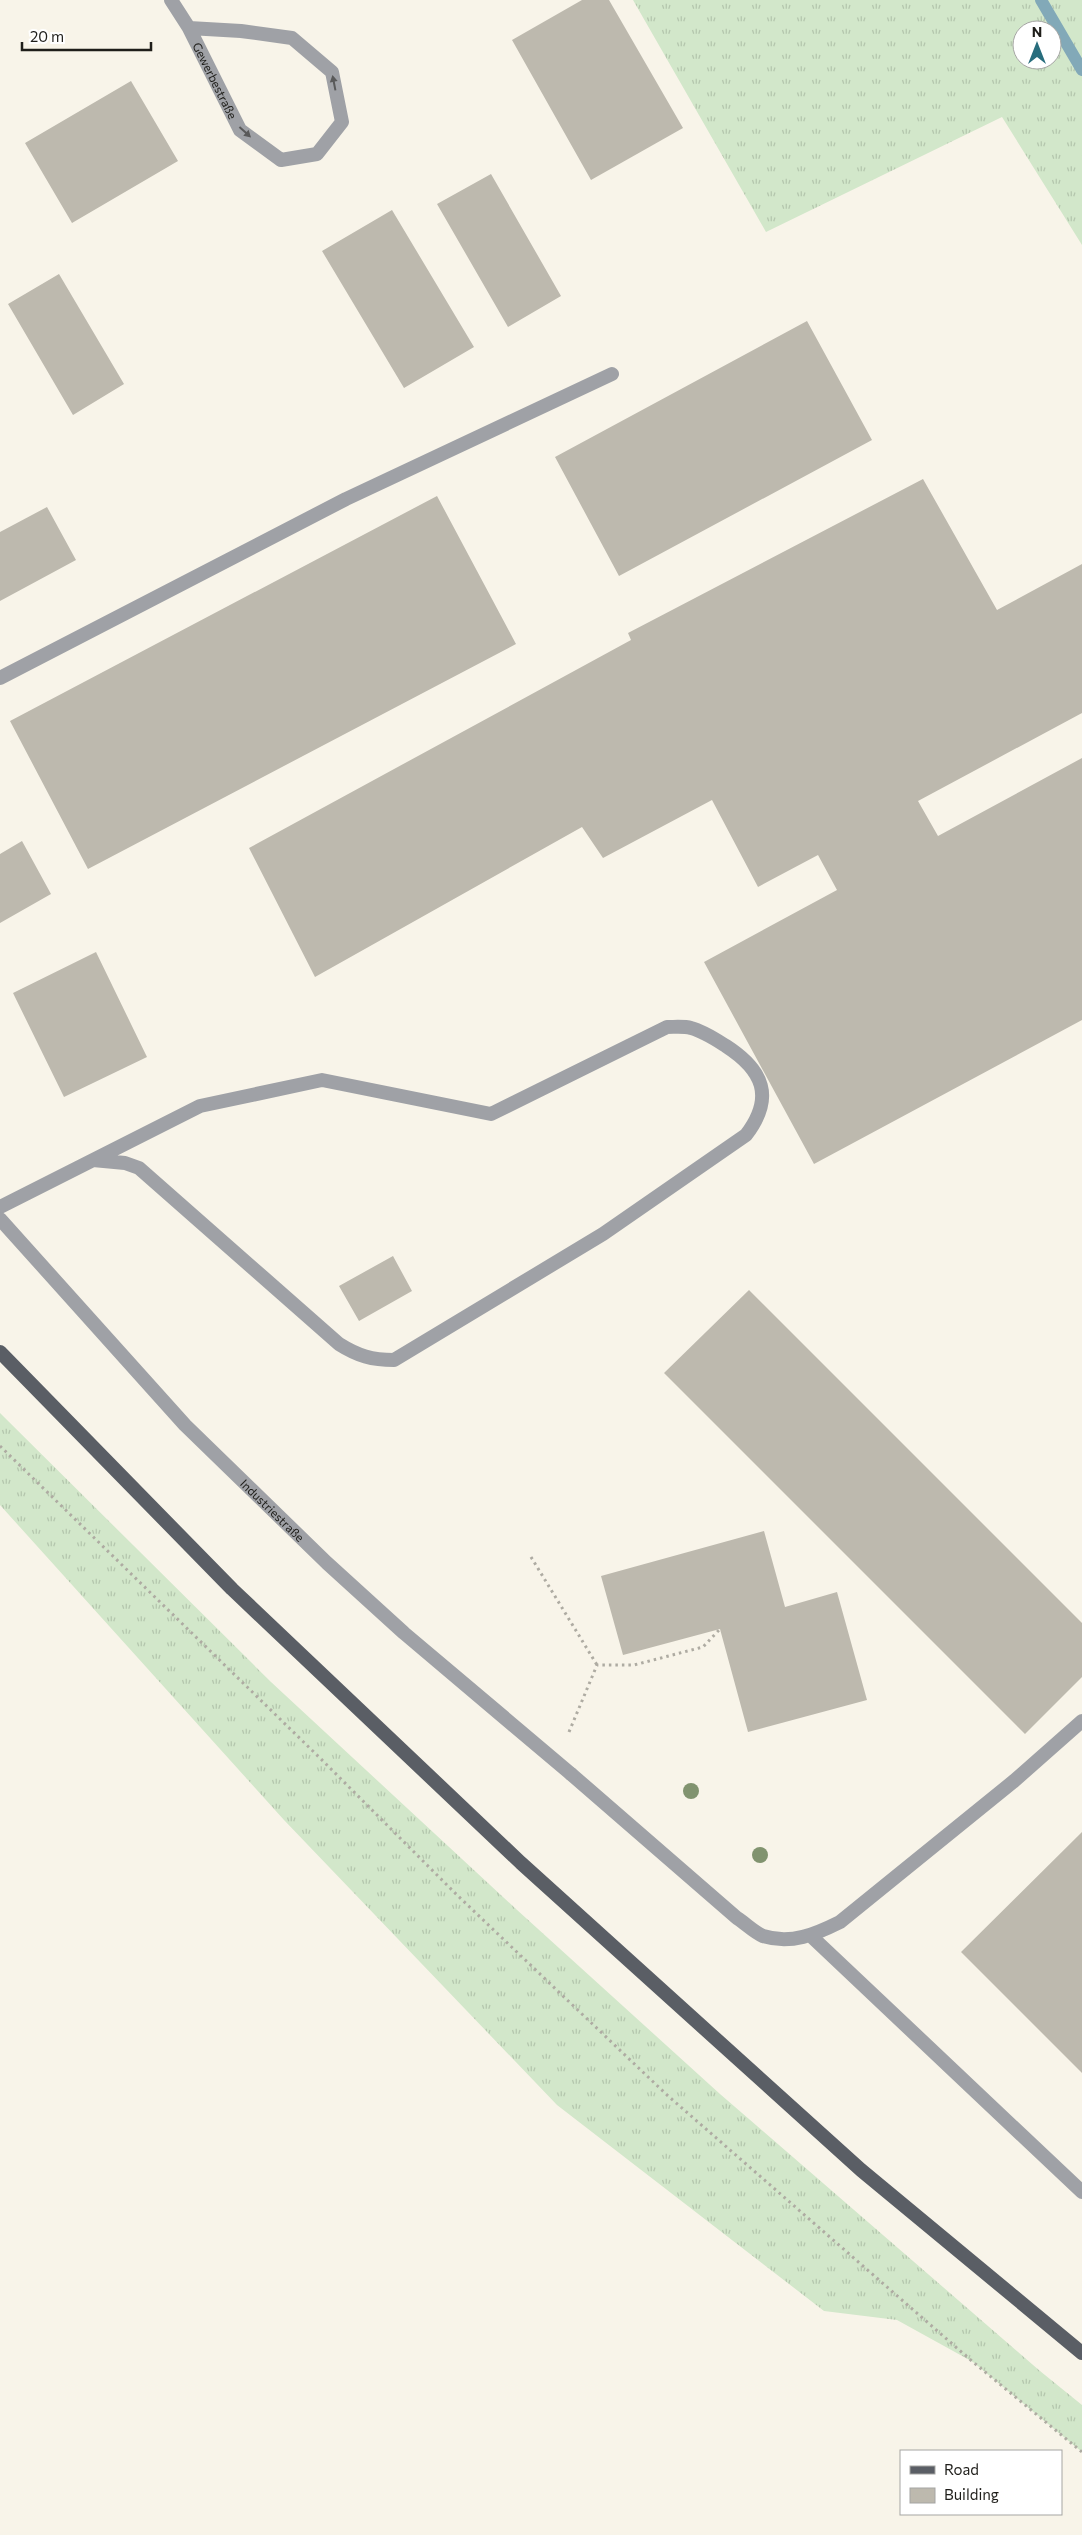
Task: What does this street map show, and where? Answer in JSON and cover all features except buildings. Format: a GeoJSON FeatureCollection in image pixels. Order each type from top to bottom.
{"type":"FeatureCollection","features":[{"type":"Feature","properties":{"kind":"main road"},"geometry":{"type":"LineString","coordinates":[[0,1352],[232,1589],[521,1863],[861,2170],[1082,2353]]}},
{"type":"Feature","properties":{"kind":"street","name":"Gewerbestraße"},"geometry":{"type":"LineString","coordinates":[[171,0],[188,28],[240,130],[281,160],[317,154],[342,122],[332,72],[292,38],[241,30],[188,28]]}},
{"type":"Feature","properties":{"kind":"street"},"geometry":{"type":"LineString","coordinates":[[0,678],[346,499],[612,374]]}},
{"type":"Feature","properties":{"kind":"street"},"geometry":{"type":"LineString","coordinates":[[0,1207],[93,1160],[200,1106],[322,1080],[491,1114],[668,1027],[690,1027],[715,1039],[752,1067],[762,1083],[758,1120],[746,1135],[603,1234],[394,1360],[377,1360],[358,1356],[339,1344],[139,1168],[125,1162],[93,1160]]}},
{"type":"Feature","properties":{"kind":"street","name":"Industriestraße"},"geometry":{"type":"LineString","coordinates":[[0,1220],[185,1425],[327,1563],[404,1633],[557,1760],[737,1918],[763,1936],[790,1939],[811,1936],[840,1922],[1014,1781],[1082,1721]]}},
{"type":"Feature","properties":{"kind":"street"},"geometry":{"type":"LineString","coordinates":[[811,1936],[1082,2192]]}},
{"type":"Feature","properties":{"kind":"path"},"geometry":{"type":"LineString","coordinates":[[0,1446],[321,1759],[457,1896],[668,2095],[972,2362],[1082,2452]]}},
{"type":"Feature","properties":{"kind":"path"},"geometry":{"type":"LineString","coordinates":[[531,1556],[597,1664]]}},
{"type":"Feature","properties":{"kind":"path"},"geometry":{"type":"LineString","coordinates":[[597,1664],[634,1664],[703,1647],[720,1629]]}},
{"type":"Feature","properties":{"kind":"path"},"geometry":{"type":"LineString","coordinates":[[557,1760],[597,1664]]}},
{"type":"Feature","properties":{"kind":"green space"},"geometry":{"type":"Polygon","coordinates":[[[633,0],[1082,0],[1082,245],[1002,117],[766,232],[633,0]]]}},
{"type":"Feature","properties":{"kind":"green space"},"geometry":{"type":"Polygon","coordinates":[[[0,1413],[271,1682],[516,1909],[720,2094],[1040,2371],[1082,2405],[1082,2452],[973,2362],[897,2320],[824,2311],[557,2105],[284,1820],[0,1505],[0,1413]]]}},
{"type":"Feature","properties":{"kind":"waterway"},"geometry":{"type":"LineString","coordinates":[[1041,0],[1082,70]]}}]}
